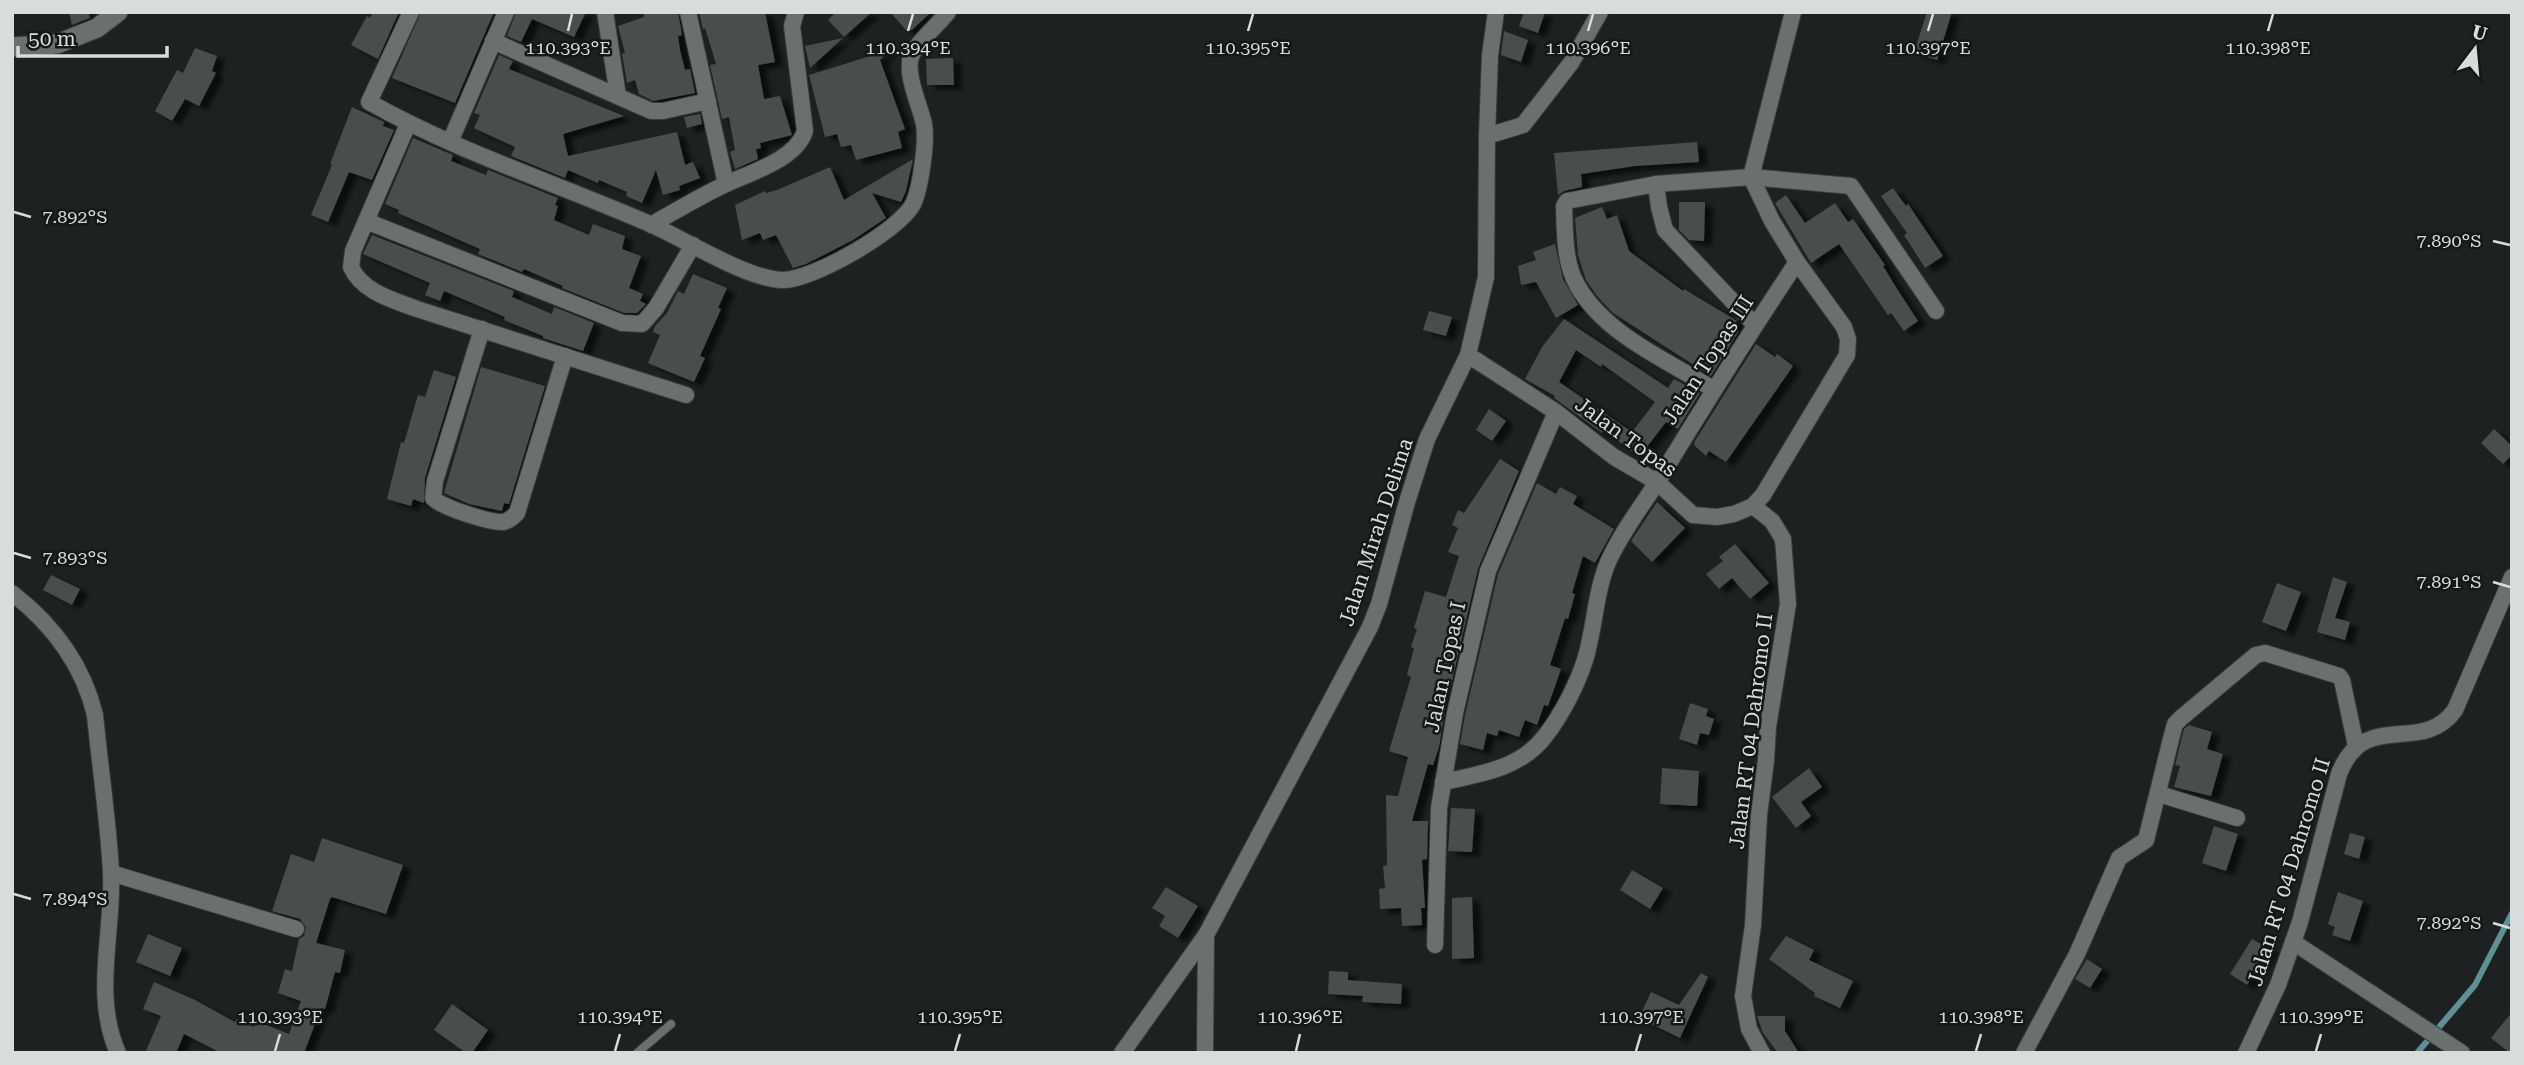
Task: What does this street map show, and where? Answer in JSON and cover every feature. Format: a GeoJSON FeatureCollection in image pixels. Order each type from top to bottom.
{"type":"FeatureCollection","features":[{"type":"Feature","properties":{"kind":"street"},"geometry":{"type":"LineString","coordinates":[[12,47],[57,44],[97,28],[117,12]]}},
{"type":"Feature","properties":{"kind":"street"},"geometry":{"type":"LineString","coordinates":[[411,12],[369,102],[408,124],[651,225],[730,263],[767,277],[786,280],[806,275],[866,246],[910,209],[915,201],[926,136],[910,71],[910,58],[948,12]]}},
{"type":"Feature","properties":{"kind":"street"},"geometry":{"type":"LineString","coordinates":[[450,142],[506,12]]}},
{"type":"Feature","properties":{"kind":"street"},"geometry":{"type":"LineString","coordinates":[[605,12],[618,96]]}},
{"type":"Feature","properties":{"kind":"street"},"geometry":{"type":"LineString","coordinates":[[688,12],[726,184]]}},
{"type":"Feature","properties":{"kind":"street"},"geometry":{"type":"LineString","coordinates":[[651,225],[726,184],[776,162],[796,147],[804,136],[792,26],[796,12]]}},
{"type":"Feature","properties":{"kind":"street","name":"Jalan Mirah Delima"},"geometry":{"type":"LineString","coordinates":[[1122,1053],[1206,935],[1370,627],[1379,604],[1427,439],[1468,355],[1486,276],[1490,55],[1496,12]]}},
{"type":"Feature","properties":{"kind":"street"},"geometry":{"type":"LineString","coordinates":[[1487,136],[1523,125],[1571,63],[1600,12]]}},
{"type":"Feature","properties":{"kind":"street"},"geometry":{"type":"LineString","coordinates":[[1758,500],[1847,355],[1848,347],[1844,327],[1797,262],[1751,177],[1793,12]]}},
{"type":"Feature","properties":{"kind":"street"},"geometry":{"type":"LineString","coordinates":[[493,41],[651,111],[708,102]]}},
{"type":"Feature","properties":{"kind":"street"},"geometry":{"type":"LineString","coordinates":[[408,124],[351,260],[354,273],[363,284],[387,298],[686,395]]}},
{"type":"Feature","properties":{"kind":"street"},"geometry":{"type":"LineString","coordinates":[[1713,389],[1613,326],[1594,308],[1577,284],[1567,251],[1564,206],[1567,201],[1656,184],[1751,177],[1851,186],[1936,311]]}},
{"type":"Feature","properties":{"kind":"street"},"geometry":{"type":"LineString","coordinates":[[1656,184],[1665,230],[1755,325]]}},
{"type":"Feature","properties":{"kind":"street"},"geometry":{"type":"LineString","coordinates":[[366,221],[632,325],[642,324],[656,308],[693,245]]}},
{"type":"Feature","properties":{"kind":"street","name":"Jalan Topas III"},"geometry":{"type":"LineString","coordinates":[[1443,782],[1486,773],[1513,763],[1530,752],[1546,735],[1577,681],[1585,659],[1608,563],[1713,389],[1797,262]]}},
{"type":"Feature","properties":{"kind":"street"},"geometry":{"type":"LineString","coordinates":[[482,330],[435,481],[433,498],[443,506],[497,521],[508,521],[517,513],[565,356]]}},
{"type":"Feature","properties":{"kind":"street","name":"Jalan Topas"},"geometry":{"type":"LineString","coordinates":[[1468,355],[1556,412],[1614,457],[1657,482],[1693,515],[1717,517],[1734,514],[1758,500]]}},
{"type":"Feature","properties":{"kind":"street","name":"Jalan Topas I"},"geometry":{"type":"LineString","coordinates":[[1435,945],[1439,808],[1455,713],[1488,571],[1556,412]]}},
{"type":"Feature","properties":{"kind":"street","name":"Jalan RT 04 Dahromo II"},"geometry":{"type":"LineString","coordinates":[[1758,500],[1783,539],[1788,604],[1768,727],[1759,815],[1753,925],[1743,996],[1749,1029],[1762,1053]]}},
{"type":"Feature","properties":{"kind":"street","name":"Jalan RT 04 Dahromo II"},"geometry":{"type":"LineString","coordinates":[[2246,1053],[2278,985],[2293,942],[2345,758],[2367,738],[2434,729],[2447,721],[2455,710],[2512,578]]}},
{"type":"Feature","properties":{"kind":"street"},"geometry":{"type":"LineString","coordinates":[[12,593],[36,612],[55,634],[80,671],[95,715],[111,873],[105,993],[108,1023],[118,1053]]}},
{"type":"Feature","properties":{"kind":"street"},"geometry":{"type":"LineString","coordinates":[[2024,1053],[2077,954],[2119,859],[2146,840],[2175,724],[2256,654],[2265,653],[2339,676],[2356,746]]}},
{"type":"Feature","properties":{"kind":"street"},"geometry":{"type":"LineString","coordinates":[[2159,794],[2237,818]]}},
{"type":"Feature","properties":{"kind":"street"},"geometry":{"type":"LineString","coordinates":[[111,873],[296,929]]}},
{"type":"Feature","properties":{"kind":"street"},"geometry":{"type":"LineString","coordinates":[[1205,1053],[1206,935]]}},
{"type":"Feature","properties":{"kind":"street"},"geometry":{"type":"LineString","coordinates":[[2293,942],[2462,1053]]}},
{"type":"Feature","properties":{"kind":"lane"},"geometry":{"type":"LineString","coordinates":[[637,1053],[671,1024]]}},
{"type":"Feature","properties":{"kind":"building"},"geometry":{"type":"Polygon","coordinates":[[[69,12],[88,12],[90,18],[72,25],[69,12]]]}},
{"type":"Feature","properties":{"kind":"building"},"geometry":{"type":"Polygon","coordinates":[[[373,12],[399,12],[378,59],[351,45],[367,16],[370,18],[373,12]]]}},
{"type":"Feature","properties":{"kind":"building"},"geometry":{"type":"Polygon","coordinates":[[[421,12],[494,12],[455,103],[392,78],[421,12]]]}},
{"type":"Feature","properties":{"kind":"building"},"geometry":{"type":"Polygon","coordinates":[[[516,12],[586,12],[574,37],[532,19],[521,42],[507,36],[516,12]]]}},
{"type":"Feature","properties":{"kind":"building"},"geometry":{"type":"Polygon","coordinates":[[[643,12],[678,12],[682,35],[678,36],[680,50],[685,70],[690,69],[695,93],[653,101],[639,94],[635,80],[627,83],[622,54],[625,53],[618,26],[644,17],[643,12]]]}},
{"type":"Feature","properties":{"kind":"building"},"geometry":{"type":"Polygon","coordinates":[[[699,12],[765,12],[775,62],[758,65],[764,99],[780,96],[792,135],[760,143],[761,148],[756,149],[758,159],[735,169],[730,152],[735,150],[729,117],[722,119],[710,65],[716,64],[699,12]]]}},
{"type":"Feature","properties":{"kind":"building"},"geometry":{"type":"Polygon","coordinates":[[[836,12],[872,12],[844,37],[828,20],[836,12]]]}},
{"type":"Feature","properties":{"kind":"building"},"geometry":{"type":"Polygon","coordinates":[[[890,12],[931,12],[912,30],[906,30],[890,12]]]}},
{"type":"Feature","properties":{"kind":"building"},"geometry":{"type":"Polygon","coordinates":[[[1524,12],[1545,12],[1538,33],[1519,26],[1524,12]]]}},
{"type":"Feature","properties":{"kind":"building"},"geometry":{"type":"Polygon","coordinates":[[[1927,12],[1952,12],[1937,60],[1914,53],[1927,12]]]}},
{"type":"Feature","properties":{"kind":"building"},"geometry":{"type":"Polygon","coordinates":[[[1504,31],[1528,40],[1521,62],[1501,55],[1504,31]]]}},
{"type":"Feature","properties":{"kind":"building"},"geometry":{"type":"Polygon","coordinates":[[[843,38],[810,68],[805,46],[843,38]]]}},
{"type":"Feature","properties":{"kind":"building"},"geometry":{"type":"Polygon","coordinates":[[[195,48],[217,56],[212,71],[216,73],[199,106],[185,99],[172,121],[155,111],[177,70],[183,73],[195,48]]]}},
{"type":"Feature","properties":{"kind":"building"},"geometry":{"type":"Polygon","coordinates":[[[890,50],[880,60],[905,129],[898,132],[902,148],[856,160],[851,145],[841,147],[837,134],[825,137],[809,75],[890,50]]]}},
{"type":"Feature","properties":{"kind":"building"},"geometry":{"type":"Polygon","coordinates":[[[499,55],[513,61],[509,69],[624,116],[563,134],[568,156],[677,132],[685,165],[693,162],[700,178],[679,186],[680,190],[663,195],[656,170],[642,203],[626,196],[627,192],[599,180],[598,183],[568,170],[565,178],[511,156],[515,147],[474,128],[480,115],[474,113],[499,55]]]}},
{"type":"Feature","properties":{"kind":"building"},"geometry":{"type":"Polygon","coordinates":[[[953,58],[954,85],[927,85],[926,59],[953,58]]]}},
{"type":"Feature","properties":{"kind":"building"},"geometry":{"type":"Polygon","coordinates":[[[352,107],[384,122],[383,126],[394,130],[372,180],[349,172],[328,222],[311,215],[352,107]]]}},
{"type":"Feature","properties":{"kind":"building"},"geometry":{"type":"Polygon","coordinates":[[[700,114],[702,124],[687,128],[684,117],[700,114]]]}},
{"type":"Feature","properties":{"kind":"building"},"geometry":{"type":"Polygon","coordinates":[[[413,138],[453,155],[451,161],[486,175],[488,170],[558,198],[554,220],[589,235],[593,224],[625,236],[622,249],[641,256],[629,288],[643,294],[640,301],[646,304],[637,313],[624,313],[524,269],[522,272],[478,254],[480,249],[398,213],[399,210],[385,204],[413,138]]]}},
{"type":"Feature","properties":{"kind":"building"},"geometry":{"type":"Polygon","coordinates":[[[1697,142],[1699,162],[1635,166],[1581,174],[1582,187],[1558,195],[1554,153],[1697,142]]]}},
{"type":"Feature","properties":{"kind":"building"},"geometry":{"type":"Polygon","coordinates":[[[913,159],[901,202],[872,193],[886,218],[853,240],[806,264],[793,268],[776,235],[763,240],[760,233],[742,240],[735,205],[830,167],[844,200],[913,159]]]}},
{"type":"Feature","properties":{"kind":"building"},"geometry":{"type":"Polygon","coordinates":[[[1893,188],[1906,206],[1908,204],[1943,256],[1925,268],[1904,235],[1907,233],[1881,196],[1893,188]]]}},
{"type":"Feature","properties":{"kind":"building"},"geometry":{"type":"Polygon","coordinates":[[[1786,195],[1805,223],[1835,203],[1848,222],[1853,219],[1885,265],[1883,266],[1918,321],[1904,331],[1891,313],[1888,315],[1839,244],[1811,263],[1775,203],[1786,195]]]}},
{"type":"Feature","properties":{"kind":"building"},"geometry":{"type":"Polygon","coordinates":[[[1679,202],[1705,202],[1704,241],[1689,240],[1679,230],[1679,202]]]}},
{"type":"Feature","properties":{"kind":"building"},"geometry":{"type":"Polygon","coordinates":[[[1602,207],[1607,219],[1617,215],[1629,251],[1683,291],[1684,289],[1737,321],[1733,326],[1739,331],[1711,376],[1613,313],[1586,280],[1578,255],[1575,218],[1602,207]]]}},
{"type":"Feature","properties":{"kind":"building"},"geometry":{"type":"Polygon","coordinates":[[[372,235],[514,291],[512,297],[552,314],[554,307],[594,323],[583,351],[543,338],[504,320],[505,317],[444,291],[440,301],[425,295],[430,283],[363,254],[372,235]]]}},
{"type":"Feature","properties":{"kind":"building"},"geometry":{"type":"Polygon","coordinates":[[[1555,244],[1563,279],[1578,305],[1556,318],[1536,282],[1521,285],[1518,266],[1536,260],[1533,252],[1555,244]]]}},
{"type":"Feature","properties":{"kind":"building"},"geometry":{"type":"Polygon","coordinates":[[[693,274],[727,288],[718,308],[721,309],[700,356],[705,358],[694,382],[648,363],[660,335],[653,332],[655,326],[667,313],[678,291],[684,294],[693,274]]]}},
{"type":"Feature","properties":{"kind":"building"},"geometry":{"type":"Polygon","coordinates":[[[1429,311],[1452,317],[1446,336],[1423,330],[1429,311]]]}},
{"type":"Feature","properties":{"kind":"building"},"geometry":{"type":"Polygon","coordinates":[[[1564,319],[1668,388],[1674,379],[1700,393],[1678,429],[1666,422],[1639,457],[1604,430],[1602,433],[1554,398],[1555,396],[1525,379],[1542,347],[1564,319]],[[1576,350],[1559,382],[1632,432],[1655,402],[1602,364],[1601,367],[1576,350]]]}},
{"type":"Feature","properties":{"kind":"building"},"geometry":{"type":"Polygon","coordinates":[[[1756,344],[1775,357],[1777,354],[1793,366],[1726,462],[1709,451],[1706,456],[1694,445],[1695,441],[1756,344]]]}},
{"type":"Feature","properties":{"kind":"building"},"geometry":{"type":"Polygon","coordinates":[[[481,367],[545,386],[509,504],[504,503],[502,511],[469,504],[444,493],[481,367]]]}},
{"type":"Feature","properties":{"kind":"building"},"geometry":{"type":"Polygon","coordinates":[[[434,370],[456,377],[425,478],[424,503],[413,499],[411,506],[387,499],[401,442],[404,443],[418,395],[425,397],[434,370]]]}},
{"type":"Feature","properties":{"kind":"building"},"geometry":{"type":"Polygon","coordinates":[[[1489,409],[1506,421],[1492,441],[1476,430],[1489,409]]]}},
{"type":"Feature","properties":{"kind":"building"},"geometry":{"type":"Polygon","coordinates":[[[2494,429],[2512,446],[2512,455],[2503,464],[2481,443],[2494,429]]]}},
{"type":"Feature","properties":{"kind":"building"},"geometry":{"type":"Polygon","coordinates":[[[1500,459],[1519,471],[1478,569],[1439,747],[1433,765],[1428,764],[1412,821],[1428,821],[1427,859],[1422,860],[1425,908],[1421,908],[1422,925],[1402,926],[1401,908],[1380,909],[1379,889],[1385,888],[1383,866],[1387,865],[1386,795],[1398,796],[1408,757],[1389,751],[1411,677],[1407,675],[1417,629],[1414,628],[1425,591],[1446,597],[1459,556],[1448,552],[1458,528],[1452,525],[1458,510],[1464,513],[1500,459]]]}},
{"type":"Feature","properties":{"kind":"building"},"geometry":{"type":"Polygon","coordinates":[[[1537,483],[1556,494],[1560,487],[1577,496],[1573,504],[1614,529],[1595,563],[1583,556],[1572,593],[1575,594],[1568,619],[1565,618],[1550,665],[1561,669],[1548,706],[1544,705],[1537,725],[1525,720],[1519,737],[1499,730],[1497,736],[1487,733],[1483,750],[1460,744],[1465,715],[1498,574],[1537,483]]]}},
{"type":"Feature","properties":{"kind":"building"},"geometry":{"type":"Polygon","coordinates":[[[1657,502],[1685,528],[1652,562],[1631,541],[1657,502]]]}},
{"type":"Feature","properties":{"kind":"building"},"geometry":{"type":"Polygon","coordinates":[[[1735,544],[1769,583],[1750,599],[1732,578],[1719,589],[1706,574],[1723,561],[1719,557],[1735,544]]]}},
{"type":"Feature","properties":{"kind":"building"},"geometry":{"type":"Polygon","coordinates":[[[51,575],[80,589],[72,605],[43,590],[51,575]]]}},
{"type":"Feature","properties":{"kind":"building"},"geometry":{"type":"Polygon","coordinates":[[[2333,577],[2347,582],[2335,618],[2350,622],[2345,640],[2317,632],[2333,577]]]}},
{"type":"Feature","properties":{"kind":"building"},"geometry":{"type":"Polygon","coordinates":[[[2277,583],[2301,592],[2286,631],[2262,622],[2277,583]]]}},
{"type":"Feature","properties":{"kind":"building"},"geometry":{"type":"Polygon","coordinates":[[[1690,703],[1708,709],[1706,716],[1714,719],[1709,735],[1700,733],[1697,745],[1679,739],[1690,703]]]}},
{"type":"Feature","properties":{"kind":"building"},"geometry":{"type":"Polygon","coordinates":[[[2189,725],[2212,732],[2207,749],[2223,754],[2211,796],[2174,787],[2180,766],[2175,765],[2184,729],[2189,725]]]}},
{"type":"Feature","properties":{"kind":"building"},"geometry":{"type":"Polygon","coordinates":[[[1662,768],[1699,771],[1697,806],[1660,804],[1662,768]]]}},
{"type":"Feature","properties":{"kind":"building"},"geometry":{"type":"Polygon","coordinates":[[[1809,768],[1822,787],[1801,802],[1811,816],[1796,828],[1772,797],[1809,768]]]}},
{"type":"Feature","properties":{"kind":"building"},"geometry":{"type":"Polygon","coordinates":[[[1451,808],[1475,809],[1472,852],[1448,851],[1451,808]]]}},
{"type":"Feature","properties":{"kind":"building"},"geometry":{"type":"Polygon","coordinates":[[[2214,826],[2238,834],[2226,871],[2202,863],[2214,826]]]}},
{"type":"Feature","properties":{"kind":"building"},"geometry":{"type":"Polygon","coordinates":[[[2350,833],[2365,837],[2359,859],[2344,854],[2350,833]]]}},
{"type":"Feature","properties":{"kind":"building"},"geometry":{"type":"Polygon","coordinates":[[[322,838],[403,865],[386,914],[332,897],[330,899],[316,943],[345,950],[340,973],[335,972],[325,1009],[321,1008],[304,1053],[221,1053],[184,1034],[176,1053],[145,1053],[161,1016],[143,1009],[154,982],[235,1022],[237,1019],[254,1027],[256,1021],[289,1034],[301,1001],[278,993],[285,969],[292,971],[299,939],[304,936],[306,927],[300,919],[272,911],[291,854],[314,862],[322,838]]]}},
{"type":"Feature","properties":{"kind":"building"},"geometry":{"type":"Polygon","coordinates":[[[1632,870],[1663,888],[1650,909],[1620,890],[1632,870]]]}},
{"type":"Feature","properties":{"kind":"building"},"geometry":{"type":"Polygon","coordinates":[[[1166,887],[1198,906],[1178,938],[1159,926],[1165,916],[1152,908],[1166,887]]]}},
{"type":"Feature","properties":{"kind":"building"},"geometry":{"type":"Polygon","coordinates":[[[2338,892],[2363,901],[2350,941],[2332,935],[2335,927],[2328,924],[2338,892]]]}},
{"type":"Feature","properties":{"kind":"building"},"geometry":{"type":"Polygon","coordinates":[[[1472,897],[1474,958],[1452,959],[1452,898],[1472,897]]]}},
{"type":"Feature","properties":{"kind":"building"},"geometry":{"type":"Polygon","coordinates":[[[148,934],[182,948],[170,976],[136,962],[148,934]]]}},
{"type":"Feature","properties":{"kind":"building"},"geometry":{"type":"Polygon","coordinates":[[[1786,936],[1814,950],[1809,960],[1853,981],[1840,1008],[1814,996],[1815,993],[1769,959],[1786,936]]]}},
{"type":"Feature","properties":{"kind":"building"},"geometry":{"type":"Polygon","coordinates":[[[2252,939],[2270,949],[2247,985],[2230,974],[2252,939]]]}},
{"type":"Feature","properties":{"kind":"building"},"geometry":{"type":"Polygon","coordinates":[[[2087,959],[2102,969],[2090,988],[2075,979],[2087,959]]]}},
{"type":"Feature","properties":{"kind":"building"},"geometry":{"type":"Polygon","coordinates":[[[1329,971],[1348,972],[1348,980],[1402,984],[1401,1004],[1362,1002],[1363,996],[1328,994],[1329,971]]]}},
{"type":"Feature","properties":{"kind":"building"},"geometry":{"type":"Polygon","coordinates":[[[1701,973],[1708,977],[1680,1038],[1639,1018],[1651,992],[1679,1005],[1701,973]]]}},
{"type":"Feature","properties":{"kind":"building"},"geometry":{"type":"Polygon","coordinates":[[[452,1004],[488,1030],[472,1053],[466,1053],[434,1030],[452,1004]]]}},
{"type":"Feature","properties":{"kind":"building"},"geometry":{"type":"Polygon","coordinates":[[[2512,1012],[2512,1053],[2510,1053],[2491,1038],[2512,1012]]]}},
{"type":"Feature","properties":{"kind":"building"},"geometry":{"type":"Polygon","coordinates":[[[1757,1016],[1785,1016],[1785,1031],[1799,1053],[1778,1053],[1763,1033],[1757,1016]]]}},
{"type":"Feature","properties":{"kind":"waterway"},"geometry":{"type":"LineString","coordinates":[[2417,1053],[2475,985],[2512,913]]}}]}
